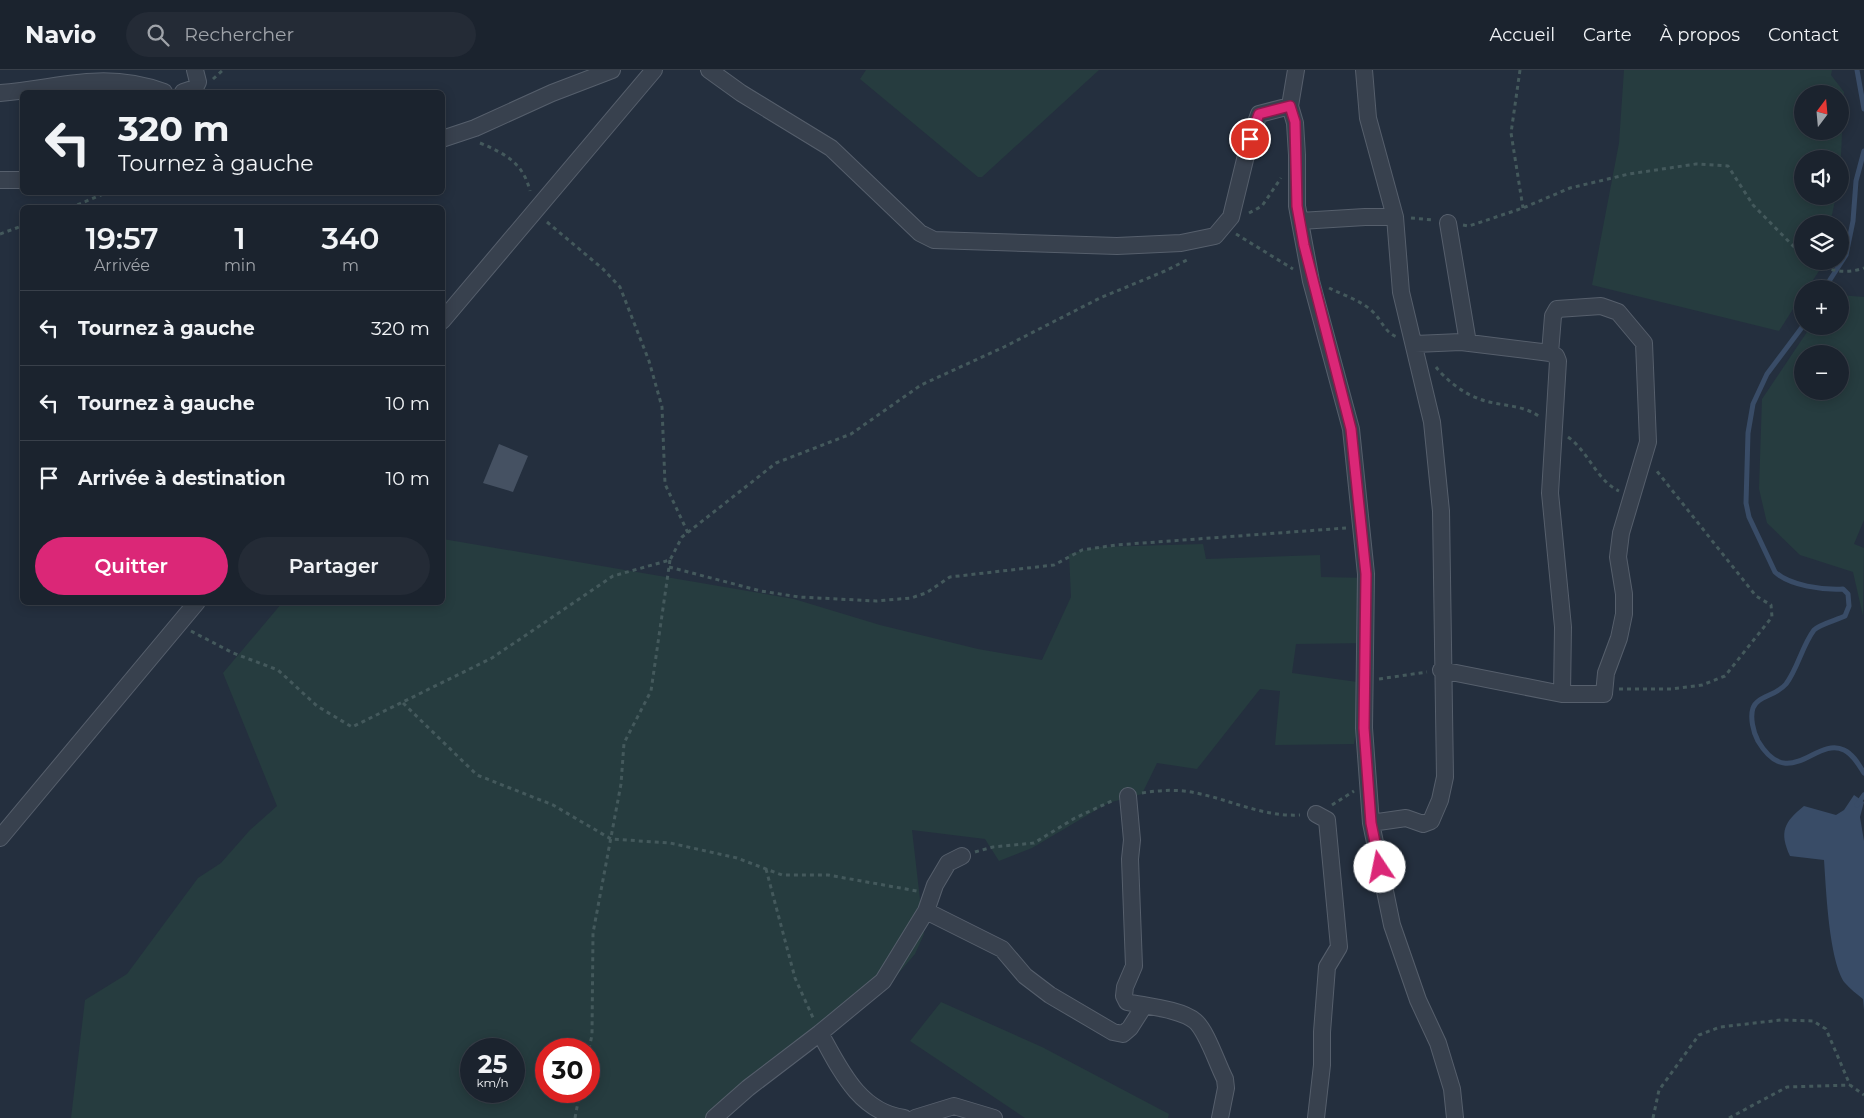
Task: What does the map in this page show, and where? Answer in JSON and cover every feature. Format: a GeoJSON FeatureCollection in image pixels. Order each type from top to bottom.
{"type":"FeatureCollection","features":[{"type":"Feature","properties":{"kind":"street"},"geometry":{"type":"LineString","coordinates":[[189,90],[195,88],[198,82],[195,70]]}},
{"type":"Feature","properties":{"kind":"street"},"geometry":{"type":"LineString","coordinates":[[445,138],[612,70]]}},
{"type":"Feature","properties":{"kind":"street"},"geometry":{"type":"LineString","coordinates":[[445,317],[654,70]]}},
{"type":"Feature","properties":{"kind":"street"},"geometry":{"type":"LineString","coordinates":[[709,70],[741,93],[831,148],[920,233],[934,240],[1117,246],[1180,243],[1215,236],[1231,217],[1250,139],[1259,114],[1290,106]]}},
{"type":"Feature","properties":{"kind":"street"},"geometry":{"type":"LineString","coordinates":[[1296,70],[1290,106],[1295,122],[1297,206],[1311,281],[1351,429],[1366,574],[1364,728],[1371,823],[1392,925],[1418,1000],[1440,1052],[1452,1088],[1455,1118]]}},
{"type":"Feature","properties":{"kind":"street"},"geometry":{"type":"LineString","coordinates":[[1364,70],[1368,118],[1395,217],[1401,292],[1415,344],[1432,422],[1441,511],[1444,592],[1441,670],[1445,777],[1440,800],[1431,821],[1423,824],[1406,818],[1371,823]]}},
{"type":"Feature","properties":{"kind":"street"},"geometry":{"type":"LineString","coordinates":[[0,93],[73,74],[120,75],[159,90]]}},
{"type":"Feature","properties":{"kind":"street"},"geometry":{"type":"LineString","coordinates":[[0,180],[20,180]]}},
{"type":"Feature","properties":{"kind":"street"},"geometry":{"type":"LineString","coordinates":[[1300,222],[1365,217],[1395,217]]}},
{"type":"Feature","properties":{"kind":"street"},"geometry":{"type":"LineString","coordinates":[[1448,223],[1468,343]]}},
{"type":"Feature","properties":{"kind":"street"},"geometry":{"type":"LineString","coordinates":[[1441,670],[1562,694],[1604,694],[1606,690],[1606,673],[1619,638],[1624,614],[1624,594],[1618,557],[1621,533],[1648,442],[1644,343],[1618,312],[1601,306],[1557,309],[1553,316],[1550,353]]}},
{"type":"Feature","properties":{"kind":"street"},"geometry":{"type":"LineString","coordinates":[[1415,344],[1468,343],[1550,353],[1556,356],[1558,361],[1550,494],[1563,627],[1562,694]]}},
{"type":"Feature","properties":{"kind":"street"},"geometry":{"type":"LineString","coordinates":[[0,838],[195,605]]}},
{"type":"Feature","properties":{"kind":"street"},"geometry":{"type":"LineString","coordinates":[[1128,796],[1132,840],[1130,859],[1134,966],[1125,987],[1124,996],[1127,1002],[1181,1014],[1194,1020],[1201,1027],[1225,1079],[1226,1088],[1220,1118]]}},
{"type":"Feature","properties":{"kind":"street"},"geometry":{"type":"LineString","coordinates":[[1316,814],[1327,820],[1339,947],[1327,968],[1322,1032],[1322,1065],[1316,1118]]}},
{"type":"Feature","properties":{"kind":"street"},"geometry":{"type":"LineString","coordinates":[[714,1118],[748,1088],[820,1033],[883,981],[926,911],[932,894],[948,863],[962,856]]}},
{"type":"Feature","properties":{"kind":"street"},"geometry":{"type":"LineString","coordinates":[[926,911],[1002,949],[1025,976],[1050,995],[1113,1032],[1123,1034],[1130,1028],[1144,1006]]}},
{"type":"Feature","properties":{"kind":"street"},"geometry":{"type":"LineString","coordinates":[[820,1033],[844,1076],[864,1102],[886,1115],[904,1118]]}},
{"type":"Feature","properties":{"kind":"street"},"geometry":{"type":"LineString","coordinates":[[915,1118],[954,1106],[994,1118]]}},
{"type":"Feature","properties":{"kind":"path"},"geometry":{"type":"LineString","coordinates":[[1520,70],[1511,132],[1523,208]]}},
{"type":"Feature","properties":{"kind":"path"},"geometry":{"type":"LineString","coordinates":[[459,133],[492,148],[518,164],[527,177],[535,212],[603,269],[620,287],[649,361],[662,407],[666,484],[688,533]]}},
{"type":"Feature","properties":{"kind":"path"},"geometry":{"type":"LineString","coordinates":[[1395,217],[1418,218],[1469,226],[1523,208],[1570,188],[1629,174],[1696,164],[1728,166],[1753,205],[1794,247]]}},
{"type":"Feature","properties":{"kind":"path"},"geometry":{"type":"LineString","coordinates":[[1246,214],[1262,206],[1282,177]]}},
{"type":"Feature","properties":{"kind":"path"},"geometry":{"type":"LineString","coordinates":[[77,205],[101,195]]}},
{"type":"Feature","properties":{"kind":"path"},"geometry":{"type":"LineString","coordinates":[[0,234],[20,227]]}},
{"type":"Feature","properties":{"kind":"path"},"geometry":{"type":"LineString","coordinates":[[591,1038],[593,934],[605,881],[621,784],[624,743],[651,691],[670,560],[682,537],[776,462],[851,434],[921,385],[1004,347],[1100,298],[1165,272],[1190,258]]}},
{"type":"Feature","properties":{"kind":"path"},"geometry":{"type":"LineString","coordinates":[[1832,270],[1850,273],[1864,268]]}},
{"type":"Feature","properties":{"kind":"path"},"geometry":{"type":"LineString","coordinates":[[1606,690],[1628,688],[1672,689],[1702,685],[1725,676],[1772,617],[1770,605],[1756,596],[1645,456]]}},
{"type":"Feature","properties":{"kind":"path"},"geometry":{"type":"LineString","coordinates":[[669,567],[780,594],[876,601],[919,596],[950,577],[1054,565],[1082,550],[1116,545],[1288,531],[1361,528]]}},
{"type":"Feature","properties":{"kind":"path"},"geometry":{"type":"LineString","coordinates":[[179,624],[233,653],[278,670],[317,706],[352,727],[492,658],[613,576],[670,560]]}},
{"type":"Feature","properties":{"kind":"path"},"geometry":{"type":"LineString","coordinates":[[1366,681],[1441,670]]}},
{"type":"Feature","properties":{"kind":"path"},"geometry":{"type":"LineString","coordinates":[[403,702],[477,776],[553,804],[611,839],[670,843],[737,858],[782,875],[828,875],[932,894]]}},
{"type":"Feature","properties":{"kind":"path"},"geometry":{"type":"LineString","coordinates":[[962,856],[993,847],[1034,843],[1108,801],[1128,796],[1174,790],[1197,793],[1253,810],[1294,815],[1316,814],[1353,792],[1367,772]]}},
{"type":"Feature","properties":{"kind":"path"},"geometry":{"type":"LineString","coordinates":[[766,868],[795,978],[820,1033]]}},
{"type":"Feature","properties":{"kind":"path"},"geometry":{"type":"LineString","coordinates":[[1653,1118],[1659,1090],[1699,1035],[1720,1027],[1781,1020],[1813,1021],[1826,1029],[1850,1085],[1864,1095]]}},
{"type":"Feature","properties":{"kind":"path"},"geometry":{"type":"LineString","coordinates":[[1729,1118],[1787,1087],[1850,1085]]}},
{"type":"Feature","properties":{"kind":"path"},"geometry":{"type":"LineString","coordinates":[[575,1118],[578,1103]]}},
{"type":"Feature","properties":{"kind":"green space"},"geometry":{"type":"Polygon","coordinates":[[[866,70],[1099,70],[982,177],[978,177],[860,79],[866,70]]]}},
{"type":"Feature","properties":{"kind":"green space"},"geometry":{"type":"Polygon","coordinates":[[[1624,70],[1832,70],[1831,75],[1839,85],[1794,85],[1794,140],[1842,140],[1841,150],[1794,150],[1794,205],[1834,205],[1832,215],[1794,215],[1794,270],[1820,270],[1813,280],[1794,280],[1794,308],[1779,331],[1592,285],[1619,143],[1624,70]]]}},
{"type":"Feature","properties":{"kind":"green space"},"geometry":{"type":"Polygon","coordinates":[[[1849,296],[1864,297],[1864,520],[1854,544],[1864,548],[1863,616],[1853,572],[1800,555],[1767,523],[1759,489],[1762,399],[1794,351],[1794,400],[1849,400],[1849,345],[1798,345],[1805,335],[1849,335],[1849,296]]]}},
{"type":"Feature","properties":{"kind":"green space"},"geometry":{"type":"Polygon","coordinates":[[[445,539],[794,599],[880,625],[978,649],[1042,660],[1071,597],[1069,554],[1099,547],[1203,544],[1206,559],[1320,555],[1321,577],[1370,578],[1371,643],[1296,644],[1292,673],[1365,683],[1354,744],[1275,745],[1280,691],[1260,689],[1197,769],[1157,763],[1142,794],[1108,803],[1032,848],[999,861],[985,839],[912,830],[924,934],[915,954],[885,989],[712,1118],[71,1118],[85,1000],[127,974],[198,878],[221,863],[250,830],[277,806],[223,673],[280,605],[445,605],[445,539]]]}},
{"type":"Feature","properties":{"kind":"green space"},"geometry":{"type":"Polygon","coordinates":[[[941,1002],[1042,1047],[1169,1114],[1168,1118],[1025,1118],[910,1041],[941,1002]]]}},
{"type":"Feature","properties":{"kind":"water"},"geometry":{"type":"Polygon","coordinates":[[[1854,795],[1864,802],[1860,817],[1864,841],[1864,1010],[1863,999],[1845,983],[1835,959],[1827,906],[1824,860],[1790,856],[1784,834],[1785,828],[1792,817],[1804,806],[1836,815],[1844,810],[1854,795]]]}},
{"type":"Feature","properties":{"kind":"building"},"geometry":{"type":"Polygon","coordinates":[[[499,444],[528,456],[513,492],[483,483],[499,444]]]}},
{"type":"Feature","properties":{"kind":"waterway"},"geometry":{"type":"LineString","coordinates":[[1857,70],[1864,109]]}},
{"type":"Feature","properties":{"kind":"waterway"},"geometry":{"type":"LineString","coordinates":[[1830,280],[1846,255],[1853,221],[1856,181],[1864,151]]}},
{"type":"Feature","properties":{"kind":"waterway"},"geometry":{"type":"LineString","coordinates":[[1796,335],[1767,374],[1753,404],[1748,433],[1746,503],[1749,517],[1775,572],[1781,577],[1798,584],[1826,589],[1843,589],[1848,594],[1849,606],[1845,616],[1814,630],[1786,684],[1755,704],[1752,712],[1752,724],[1758,741],[1769,756],[1781,762],[1791,763],[1823,750],[1834,748],[1844,750],[1850,754],[1864,773]]}},
{"type":"Feature","properties":{"kind":"waterway"},"geometry":{"type":"LineString","coordinates":[[1857,805],[1864,795]]}},
{"type":"Feature","properties":{"kind":"route"},"geometry":{"type":"LineString","coordinates":[[1250,139],[1259,114],[1290,106],[1295,122],[1297,206],[1304,245],[1311,281],[1329,340],[1351,429],[1366,574],[1364,728],[1371,823],[1380,867]]}}]}
